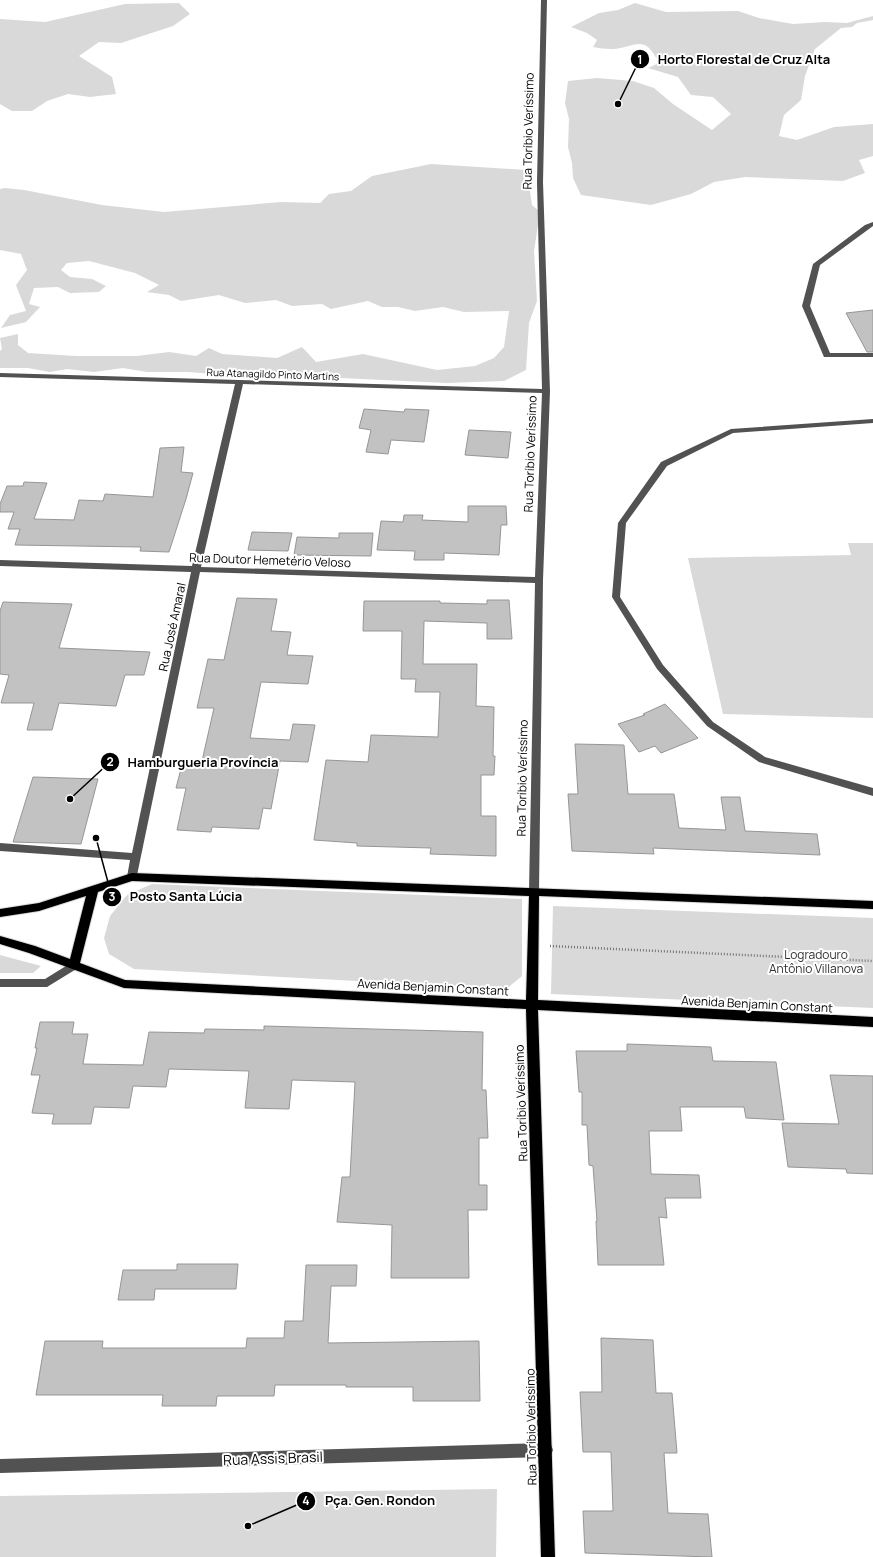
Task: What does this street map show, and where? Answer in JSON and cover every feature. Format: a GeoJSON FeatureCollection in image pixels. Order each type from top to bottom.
{"type":"FeatureCollection","features":[{"type":"Feature","properties":{"kind":"main road"},"geometry":{"type":"LineString","coordinates":[[0,913],[39,907],[93,891],[132,877],[873,905]]}},
{"type":"Feature","properties":{"kind":"main road"},"geometry":{"type":"LineString","coordinates":[[74,964],[93,891]]}},
{"type":"Feature","properties":{"kind":"main road","name":"Rua Toríbio Veríssimo"},"geometry":{"type":"LineString","coordinates":[[534,891],[532,1006],[548,1557]]}},
{"type":"Feature","properties":{"kind":"main road","name":"Avenida Benjamin Constant"},"geometry":{"type":"LineString","coordinates":[[0,940],[74,964],[124,984],[532,1006],[873,1022]]}},
{"type":"Feature","properties":{"kind":"street","name":"Rua Toríbio Veríssimo"},"geometry":{"type":"LineString","coordinates":[[534,891],[539,580],[546,391],[540,182],[544,0]]}},
{"type":"Feature","properties":{"kind":"street"},"geometry":{"type":"LineString","coordinates":[[873,224],[867,226],[817,264],[806,306],[827,354],[873,355]]}},
{"type":"Feature","properties":{"kind":"street","name":"Rua Atanagildo Pinto Martins"},"geometry":{"type":"LineString","coordinates":[[0,375],[546,391]]}},
{"type":"Feature","properties":{"kind":"street","name":"Rua José Amaral"},"geometry":{"type":"LineString","coordinates":[[132,877],[196,570],[239,383]]}},
{"type":"Feature","properties":{"kind":"street"},"geometry":{"type":"LineString","coordinates":[[873,421],[731,431],[664,464],[622,523],[616,597],[660,667],[710,724],[762,760],[873,792]]}},
{"type":"Feature","properties":{"kind":"street","name":"Rua Doutor Hemetério Veloso"},"geometry":{"type":"LineString","coordinates":[[0,563],[539,580]]}},
{"type":"Feature","properties":{"kind":"street"},"geometry":{"type":"LineString","coordinates":[[0,847],[136,856]]}},
{"type":"Feature","properties":{"kind":"street"},"geometry":{"type":"LineString","coordinates":[[0,983],[47,982],[74,964]]}},
{"type":"Feature","properties":{"kind":"street","name":"Rua Assis Brasil"},"geometry":{"type":"LineString","coordinates":[[0,1466],[546,1450]]}},
{"type":"Feature","properties":{"kind":"path"},"geometry":{"type":"LineString","coordinates":[[534,945],[873,961]]}},
{"type":"Feature","properties":{"kind":"green space"},"geometry":{"type":"Polygon","coordinates":[[[179,3],[190,14],[173,26],[121,43],[99,42],[79,56],[112,77],[116,94],[90,97],[68,94],[47,101],[32,111],[12,111],[0,104],[0,19],[45,22],[125,4],[179,3]]]}},
{"type":"Feature","properties":{"kind":"green space"},"geometry":{"type":"Polygon","coordinates":[[[635,3],[666,12],[738,11],[759,18],[793,24],[825,22],[847,23],[873,16],[873,20],[857,23],[852,27],[841,28],[815,49],[805,76],[801,100],[784,115],[779,136],[797,140],[834,127],[873,124],[873,156],[859,160],[865,173],[843,181],[745,177],[714,182],[691,194],[651,205],[581,195],[573,178],[572,163],[568,147],[569,119],[565,103],[568,81],[597,78],[633,81],[654,88],[673,104],[712,130],[731,114],[713,97],[691,95],[678,77],[648,68],[659,63],[654,53],[644,45],[638,44],[612,49],[593,47],[597,40],[587,33],[571,27],[599,13],[618,10],[635,3]]]}},
{"type":"Feature","properties":{"kind":"green space"},"geometry":{"type":"Polygon","coordinates":[[[431,164],[527,170],[532,205],[540,212],[534,251],[537,301],[529,323],[526,370],[504,381],[446,383],[257,374],[226,375],[188,372],[147,372],[123,368],[94,372],[67,369],[50,372],[28,368],[0,368],[0,351],[2,349],[0,338],[18,334],[18,345],[28,353],[76,356],[137,356],[169,352],[196,356],[209,348],[222,354],[277,358],[302,347],[316,362],[363,354],[437,370],[475,366],[494,358],[504,347],[509,311],[464,312],[443,307],[415,311],[398,307],[382,307],[368,301],[331,309],[322,304],[292,306],[276,300],[245,303],[219,295],[181,301],[169,295],[147,292],[159,285],[135,273],[89,261],[67,263],[61,270],[70,277],[92,279],[106,286],[99,292],[70,293],[58,287],[34,288],[29,304],[40,307],[26,322],[1,328],[10,315],[26,311],[16,285],[27,270],[21,254],[0,250],[0,189],[5,188],[24,190],[102,205],[164,212],[281,202],[320,203],[329,194],[351,191],[372,176],[431,164]]]}},
{"type":"Feature","properties":{"kind":"green space"},"geometry":{"type":"Polygon","coordinates":[[[848,543],[873,543],[873,718],[723,714],[688,558],[851,555],[848,543]]]}},
{"type":"Feature","properties":{"kind":"green space"},"geometry":{"type":"Polygon","coordinates":[[[152,884],[522,899],[522,976],[506,989],[134,969],[109,954],[104,938],[110,916],[127,895],[152,884]]]}},
{"type":"Feature","properties":{"kind":"green space","name":"Logradouro Antônio Villanova"},"geometry":{"type":"Polygon","coordinates":[[[553,906],[873,918],[873,1008],[551,994],[553,906]]]}},
{"type":"Feature","properties":{"kind":"green space"},"geometry":{"type":"Polygon","coordinates":[[[0,955],[41,966],[33,973],[0,973],[0,955]]]}},
{"type":"Feature","properties":{"kind":"green space"},"geometry":{"type":"Polygon","coordinates":[[[497,1489],[496,1557],[0,1557],[0,1496],[497,1489]]]}},
{"type":"Feature","properties":{"kind":"building"},"geometry":{"type":"Polygon","coordinates":[[[873,310],[873,352],[867,352],[846,313],[873,310]]]}},
{"type":"Feature","properties":{"kind":"building"},"geometry":{"type":"Polygon","coordinates":[[[364,409],[404,412],[405,409],[429,410],[424,442],[391,440],[388,454],[366,452],[371,430],[359,428],[364,409]]]}},
{"type":"Feature","properties":{"kind":"building"},"geometry":{"type":"Polygon","coordinates":[[[469,430],[511,432],[508,458],[465,455],[469,430]]]}},
{"type":"Feature","properties":{"kind":"building"},"geometry":{"type":"Polygon","coordinates":[[[184,447],[181,472],[193,473],[169,552],[140,551],[141,547],[15,545],[20,529],[8,529],[14,512],[0,512],[0,504],[7,486],[23,486],[24,482],[47,483],[34,519],[74,520],[79,500],[103,501],[105,494],[153,497],[160,448],[184,447]]]}},
{"type":"Feature","properties":{"kind":"building"},"geometry":{"type":"Polygon","coordinates":[[[468,506],[506,506],[507,525],[501,525],[499,555],[444,553],[444,560],[414,560],[415,551],[377,550],[381,521],[403,522],[404,515],[423,515],[422,520],[468,522],[468,506]]]}},
{"type":"Feature","properties":{"kind":"building"},"geometry":{"type":"Polygon","coordinates":[[[252,532],[292,533],[288,551],[248,550],[252,532]]]}},
{"type":"Feature","properties":{"kind":"building"},"geometry":{"type":"Polygon","coordinates":[[[339,533],[373,533],[371,556],[294,555],[297,537],[339,538],[339,533]]]}},
{"type":"Feature","properties":{"kind":"building"},"geometry":{"type":"Polygon","coordinates":[[[237,598],[277,599],[271,631],[291,632],[287,655],[313,656],[308,684],[261,682],[250,738],[290,740],[293,724],[315,725],[308,762],[280,761],[271,809],[263,808],[259,829],[212,827],[211,832],[177,830],[186,788],[176,788],[183,761],[202,761],[214,708],[197,708],[208,659],[224,660],[237,598]]]}},
{"type":"Feature","properties":{"kind":"building"},"geometry":{"type":"Polygon","coordinates":[[[487,600],[509,600],[512,639],[487,639],[487,623],[424,621],[423,664],[477,664],[476,706],[494,707],[494,775],[481,775],[481,816],[496,816],[496,856],[430,854],[431,848],[357,846],[357,843],[314,840],[326,760],[368,762],[371,735],[438,737],[440,692],[415,692],[416,679],[401,679],[402,631],[363,631],[364,601],[440,601],[440,603],[487,604],[487,600]]]}},
{"type":"Feature","properties":{"kind":"building"},"geometry":{"type":"Polygon","coordinates":[[[3,602],[72,604],[59,648],[150,652],[144,675],[125,675],[116,706],[59,703],[52,730],[27,730],[34,703],[1,703],[9,675],[0,674],[0,611],[3,602]]]}},
{"type":"Feature","properties":{"kind":"building"},"geometry":{"type":"Polygon","coordinates":[[[665,704],[698,738],[661,753],[655,746],[639,752],[618,724],[645,715],[643,714],[665,704]]]}},
{"type":"Feature","properties":{"kind":"building"},"geometry":{"type":"Polygon","coordinates":[[[575,744],[624,745],[628,794],[674,794],[679,828],[726,830],[721,797],[740,797],[745,831],[817,834],[820,855],[653,848],[654,854],[572,851],[568,794],[578,794],[575,744]]]}},
{"type":"Feature","properties":{"kind":"building"},"geometry":{"type":"Polygon","coordinates":[[[33,777],[98,779],[81,844],[13,842],[33,777]]]}},
{"type":"Feature","properties":{"kind":"building"},"geometry":{"type":"Polygon","coordinates":[[[40,1022],[74,1022],[72,1034],[88,1034],[83,1064],[143,1065],[149,1032],[204,1033],[205,1029],[264,1030],[264,1026],[483,1032],[482,1090],[486,1090],[488,1138],[479,1138],[479,1185],[487,1185],[487,1210],[468,1210],[469,1278],[391,1278],[392,1225],[337,1222],[342,1177],[350,1177],[355,1082],[292,1080],[289,1109],[245,1108],[249,1071],[169,1069],[166,1087],[133,1086],[129,1108],[94,1107],[91,1124],[52,1124],[54,1114],[32,1113],[40,1075],[31,1075],[37,1048],[35,1048],[40,1022]]]}},
{"type":"Feature","properties":{"kind":"building"},"geometry":{"type":"Polygon","coordinates":[[[627,1044],[711,1047],[713,1061],[776,1062],[784,1120],[746,1118],[744,1107],[680,1107],[682,1131],[649,1131],[651,1174],[699,1175],[701,1198],[665,1198],[667,1218],[659,1217],[664,1265],[598,1265],[597,1221],[593,1166],[589,1165],[587,1125],[582,1125],[582,1092],[579,1092],[576,1051],[627,1051],[627,1044]]]}},
{"type":"Feature","properties":{"kind":"building"},"geometry":{"type":"Polygon","coordinates":[[[830,1075],[873,1076],[873,1174],[847,1173],[846,1169],[788,1167],[782,1123],[839,1124],[830,1075]]]}},
{"type":"Feature","properties":{"kind":"building"},"geometry":{"type":"Polygon","coordinates":[[[177,1264],[238,1264],[236,1289],[155,1289],[154,1300],[118,1300],[123,1270],[177,1270],[177,1264]]]}},
{"type":"Feature","properties":{"kind":"building"},"geometry":{"type":"Polygon","coordinates":[[[306,1265],[357,1265],[356,1286],[331,1286],[328,1343],[479,1341],[480,1401],[413,1401],[413,1387],[346,1387],[346,1385],[275,1385],[274,1396],[217,1396],[216,1406],[162,1406],[163,1395],[36,1395],[45,1341],[103,1341],[102,1348],[246,1348],[247,1338],[284,1338],[285,1321],[303,1321],[306,1265]]]}},
{"type":"Feature","properties":{"kind":"building"},"geometry":{"type":"Polygon","coordinates":[[[601,1338],[653,1340],[656,1393],[672,1393],[677,1453],[664,1453],[668,1513],[708,1514],[712,1557],[585,1553],[583,1511],[613,1511],[611,1452],[583,1452],[580,1392],[602,1392],[601,1338]]]}},
{"type":"Feature","properties":{"kind":"place","name":"Horto Florestal de Cruz Alta"},"geometry":{"type":"Point","coordinates":[618,104]}},
{"type":"Feature","properties":{"kind":"place","name":"Hamburgueria Província"},"geometry":{"type":"Point","coordinates":[70,799]}},
{"type":"Feature","properties":{"kind":"place","name":"Posto Santa Lúcia"},"geometry":{"type":"Point","coordinates":[96,838]}},
{"type":"Feature","properties":{"kind":"place","name":"Pça. Gen. Rondon"},"geometry":{"type":"Point","coordinates":[248,1526]}}]}
